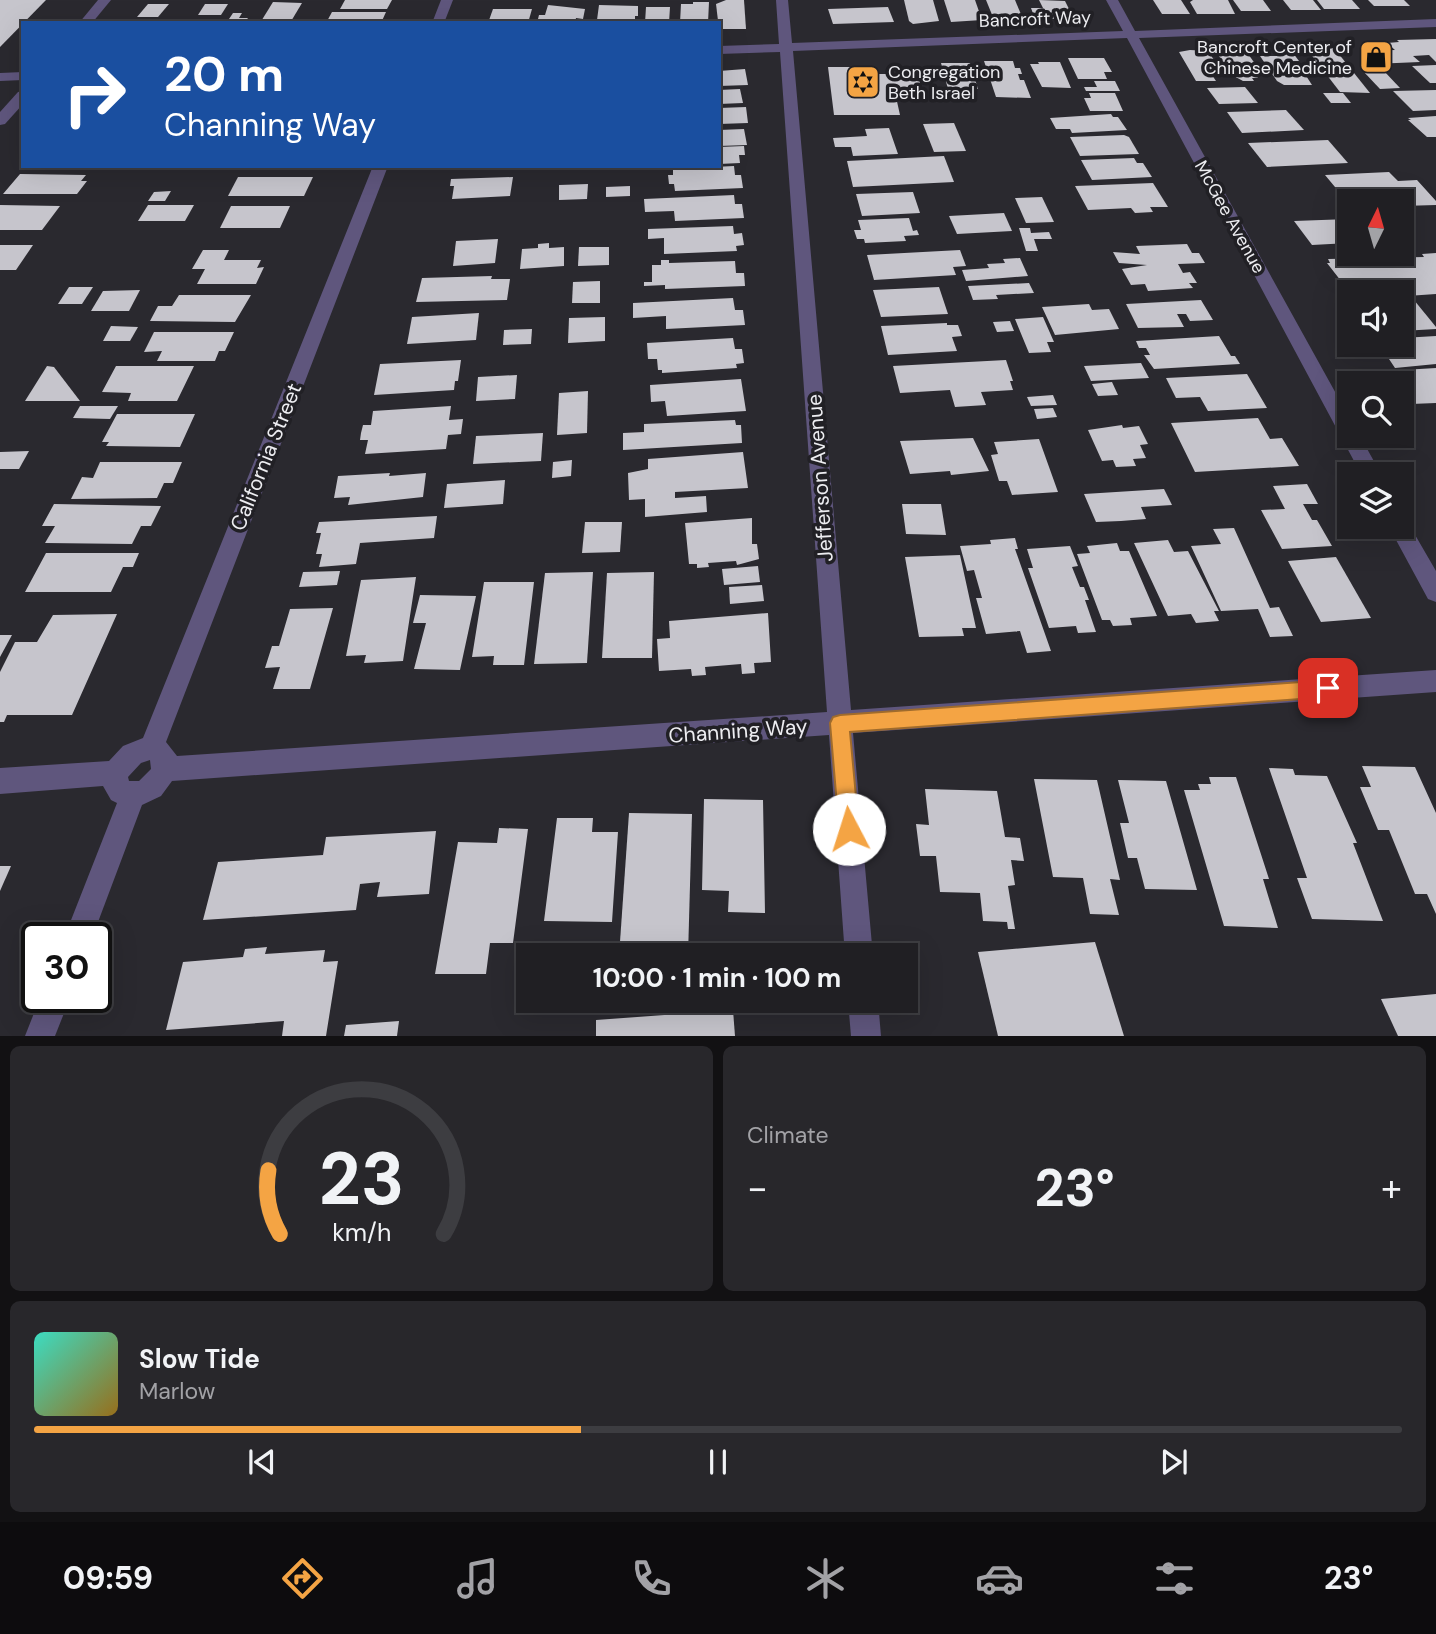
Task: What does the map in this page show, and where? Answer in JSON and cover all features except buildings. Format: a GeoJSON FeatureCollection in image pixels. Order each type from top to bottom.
{"type":"FeatureCollection","features":[{"type":"Feature","properties":{"kind":"street"},"geometry":{"type":"LineString","coordinates":[[87,21],[105,0]]}},
{"type":"Feature","properties":{"kind":"street"},"geometry":{"type":"LineString","coordinates":[[439,21],[447,0]]}},
{"type":"Feature","properties":{"kind":"street","name":"Jefferson Avenue"},"geometry":{"type":"LineString","coordinates":[[782,0],[858,943]]}},
{"type":"Feature","properties":{"kind":"street","name":"McGee Avenue"},"geometry":{"type":"LineString","coordinates":[[1112,0],[1337,411]]}},
{"type":"Feature","properties":{"kind":"street","name":"Bancroft Way"},"geometry":{"type":"LineString","coordinates":[[721,50],[1436,23]]}},
{"type":"Feature","properties":{"kind":"street"},"geometry":{"type":"LineString","coordinates":[[0,77],[21,76]]}},
{"type":"Feature","properties":{"kind":"street"},"geometry":{"type":"LineString","coordinates":[[0,121],[21,97]]}},
{"type":"Feature","properties":{"kind":"street","name":"California Street"},"geometry":{"type":"LineString","coordinates":[[151,748],[380,168]]}},
{"type":"Feature","properties":{"kind":"street"},"geometry":{"type":"LineString","coordinates":[[1407,539],[1436,592]]}},
{"type":"Feature","properties":{"kind":"street","name":"Channing Way"},"geometry":{"type":"LineString","coordinates":[[165,769],[1436,681]]}},
{"type":"Feature","properties":{"kind":"street"},"geometry":{"type":"LineString","coordinates":[[151,748],[157,750],[165,757],[165,769],[149,789],[133,795],[115,787],[116,773],[130,755],[151,748]]}},
{"type":"Feature","properties":{"kind":"street"},"geometry":{"type":"LineString","coordinates":[[0,781],[116,773]]}},
{"type":"Feature","properties":{"kind":"street"},"geometry":{"type":"LineString","coordinates":[[84,922],[133,795]]}},
{"type":"Feature","properties":{"kind":"street"},"geometry":{"type":"LineString","coordinates":[[40,1035],[49,1013]]}},
{"type":"Feature","properties":{"kind":"street"},"geometry":{"type":"LineString","coordinates":[[864,1013],[866,1035]]}},
{"type":"Feature","properties":{"kind":"place","name":"Bancroft Center of Chinese Medicine"},"geometry":{"type":"Point","coordinates":[1376,57]}},
{"type":"Feature","properties":{"kind":"place","name":"Congregation Beth Israel"},"geometry":{"type":"Point","coordinates":[863,82]}},
{"type":"Feature","properties":{"kind":"route"},"geometry":{"type":"LineString","coordinates":[[849,829],[840,723],[1328,688]]}}]}
